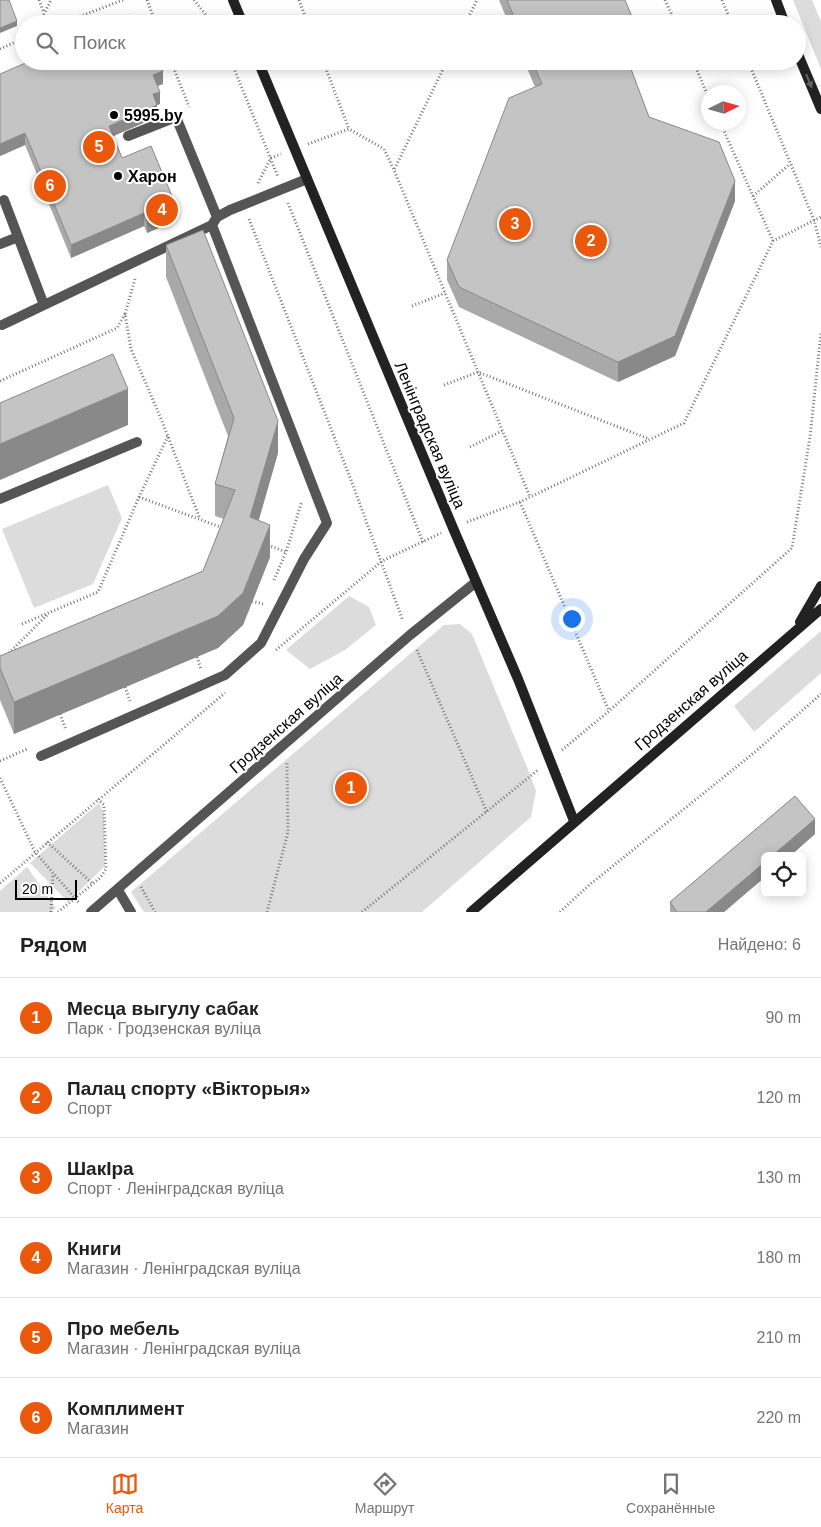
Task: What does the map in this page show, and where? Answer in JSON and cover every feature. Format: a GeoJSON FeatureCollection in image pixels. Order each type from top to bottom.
{"type":"FeatureCollection","features":[{"type":"Feature","properties":{"kind":"main road"},"geometry":{"type":"LineString","coordinates":[[233,0],[239,15]]}},
{"type":"Feature","properties":{"kind":"main road"},"geometry":{"type":"LineString","coordinates":[[776,0],[782,15]]}},
{"type":"Feature","properties":{"kind":"main road","name":"Ленінградская вуліца"},"geometry":{"type":"LineString","coordinates":[[262,70],[550,759],[574,821]]}},
{"type":"Feature","properties":{"kind":"main road"},"geometry":{"type":"LineString","coordinates":[[805,70],[821,109]]}},
{"type":"Feature","properties":{"kind":"main road","name":"Гродзенская вуліца"},"geometry":{"type":"LineString","coordinates":[[795,630],[814,601],[821,586]]}},
{"type":"Feature","properties":{"kind":"main road","name":"Гродзенская вуліца"},"geometry":{"type":"LineString","coordinates":[[471,912],[821,609]]}},
{"type":"Feature","properties":{"kind":"street"},"geometry":{"type":"LineString","coordinates":[[41,756],[225,675],[261,643],[304,559],[327,523],[176,117],[128,136]]}},
{"type":"Feature","properties":{"kind":"street"},"geometry":{"type":"LineString","coordinates":[[2,325],[214,221],[244,204],[307,179]]}},
{"type":"Feature","properties":{"kind":"street"},"geometry":{"type":"LineString","coordinates":[[4,200],[44,305]]}},
{"type":"Feature","properties":{"kind":"street"},"geometry":{"type":"LineString","coordinates":[[0,244],[18,236]]}},
{"type":"Feature","properties":{"kind":"street"},"geometry":{"type":"LineString","coordinates":[[0,499],[137,442]]}},
{"type":"Feature","properties":{"kind":"street","name":"Гродзенская вуліца"},"geometry":{"type":"LineString","coordinates":[[91,912],[410,635],[476,582]]}},
{"type":"Feature","properties":{"kind":"street"},"geometry":{"type":"LineString","coordinates":[[118,890],[131,912]]}},
{"type":"Feature","properties":{"kind":"path"},"geometry":{"type":"LineString","coordinates":[[39,0],[44,14]]}},
{"type":"Feature","properties":{"kind":"path"},"geometry":{"type":"LineString","coordinates":[[44,14],[51,0]]}},
{"type":"Feature","properties":{"kind":"path"},"geometry":{"type":"LineString","coordinates":[[84,15],[123,0]]}},
{"type":"Feature","properties":{"kind":"path"},"geometry":{"type":"LineString","coordinates":[[146,0],[152,15]]}},
{"type":"Feature","properties":{"kind":"path"},"geometry":{"type":"LineString","coordinates":[[194,0],[206,15]]}},
{"type":"Feature","properties":{"kind":"path"},"geometry":{"type":"LineString","coordinates":[[299,0],[305,15]]}},
{"type":"Feature","properties":{"kind":"path"},"geometry":{"type":"LineString","coordinates":[[470,15],[477,0]]}},
{"type":"Feature","properties":{"kind":"path"},"geometry":{"type":"LineString","coordinates":[[665,0],[672,15]]}},
{"type":"Feature","properties":{"kind":"path"},"geometry":{"type":"LineString","coordinates":[[722,0],[728,15]]}},
{"type":"Feature","properties":{"kind":"path"},"geometry":{"type":"LineString","coordinates":[[0,49],[15,42]]}},
{"type":"Feature","properties":{"kind":"path"},"geometry":{"type":"LineString","coordinates":[[235,70],[423,542]]}},
{"type":"Feature","properties":{"kind":"path"},"geometry":{"type":"LineString","coordinates":[[326,70],[349,129]]}},
{"type":"Feature","properties":{"kind":"path"},"geometry":{"type":"LineString","coordinates":[[443,70],[394,170],[530,497]]}},
{"type":"Feature","properties":{"kind":"path"},"geometry":{"type":"LineString","coordinates":[[697,70],[703,85]]}},
{"type":"Feature","properties":{"kind":"path"},"geometry":{"type":"LineString","coordinates":[[752,70],[814,220],[821,247]]}},
{"type":"Feature","properties":{"kind":"path"},"geometry":{"type":"LineString","coordinates":[[724,130],[773,241]]}},
{"type":"Feature","properties":{"kind":"path"},"geometry":{"type":"LineString","coordinates":[[753,196],[790,164]]}},
{"type":"Feature","properties":{"kind":"path"},"geometry":{"type":"LineString","coordinates":[[244,204],[405,625],[487,812]]}},
{"type":"Feature","properties":{"kind":"path"},"geometry":{"type":"LineString","coordinates":[[609,710],[520,502],[684,423],[773,241],[821,217]]}},
{"type":"Feature","properties":{"kind":"path"},"geometry":{"type":"LineString","coordinates":[[0,381],[117,328],[125,314],[137,273]]}},
{"type":"Feature","properties":{"kind":"path"},"geometry":{"type":"LineString","coordinates":[[412,306],[445,293]]}},
{"type":"Feature","properties":{"kind":"path"},"geometry":{"type":"LineString","coordinates":[[125,314],[131,349],[168,436],[200,519]]}},
{"type":"Feature","properties":{"kind":"path"},"geometry":{"type":"LineString","coordinates":[[362,912],[487,812],[609,710],[792,548],[810,437],[821,332]]}},
{"type":"Feature","properties":{"kind":"path"},"geometry":{"type":"LineString","coordinates":[[444,385],[478,372],[650,440]]}},
{"type":"Feature","properties":{"kind":"path"},"geometry":{"type":"LineString","coordinates":[[470,447],[502,431]]}},
{"type":"Feature","properties":{"kind":"path"},"geometry":{"type":"LineString","coordinates":[[22,624],[98,592],[168,436]]}},
{"type":"Feature","properties":{"kind":"path"},"geometry":{"type":"LineString","coordinates":[[271,587],[286,552],[304,495]]}},
{"type":"Feature","properties":{"kind":"path"},"geometry":{"type":"LineString","coordinates":[[139,497],[226,529]]}},
{"type":"Feature","properties":{"kind":"path"},"geometry":{"type":"LineString","coordinates":[[260,542],[304,559]]}},
{"type":"Feature","properties":{"kind":"path"},"geometry":{"type":"LineString","coordinates":[[270,655],[382,561]]}},
{"type":"Feature","properties":{"kind":"path"},"geometry":{"type":"LineString","coordinates":[[260,612],[267,596]]}},
{"type":"Feature","properties":{"kind":"path"},"geometry":{"type":"LineString","coordinates":[[252,601],[264,604]]}},
{"type":"Feature","properties":{"kind":"path"},"geometry":{"type":"LineString","coordinates":[[7,655],[49,612]]}},
{"type":"Feature","properties":{"kind":"path"},"geometry":{"type":"LineString","coordinates":[[197,658],[203,674]]}},
{"type":"Feature","properties":{"kind":"path"},"geometry":{"type":"LineString","coordinates":[[125,687],[132,705]]}},
{"type":"Feature","properties":{"kind":"path"},"geometry":{"type":"LineString","coordinates":[[0,883],[34,852],[225,693]]}},
{"type":"Feature","properties":{"kind":"path"},"geometry":{"type":"LineString","coordinates":[[560,912],[588,886],[755,752],[821,694]]}},
{"type":"Feature","properties":{"kind":"path"},"geometry":{"type":"LineString","coordinates":[[59,736],[67,732],[60,714]]}},
{"type":"Feature","properties":{"kind":"path"},"geometry":{"type":"LineString","coordinates":[[0,761],[34,747]]}},
{"type":"Feature","properties":{"kind":"path"},"geometry":{"type":"LineString","coordinates":[[267,912],[288,832],[287,756]]}},
{"type":"Feature","properties":{"kind":"path"},"geometry":{"type":"LineString","coordinates":[[0,778],[34,852],[81,905]]}},
{"type":"Feature","properties":{"kind":"path"},"geometry":{"type":"LineString","coordinates":[[58,912],[100,878],[106,869],[104,806],[98,799]]}},
{"type":"Feature","properties":{"kind":"path"},"geometry":{"type":"LineString","coordinates":[[47,842],[93,884]]}},
{"type":"Feature","properties":{"kind":"path"},"geometry":{"type":"LineString","coordinates":[[51,912],[53,874]]}},
{"type":"Feature","properties":{"kind":"path"},"geometry":{"type":"LineString","coordinates":[[139,883],[155,912]]}},
{"type":"Feature","properties":{"kind":"shaded area"},"geometry":{"type":"Polygon","coordinates":[[[793,0],[812,0],[821,21],[821,69],[806,32],[806,15],[799,15],[793,0]]]}},
{"type":"Feature","properties":{"kind":"shaded area"},"geometry":{"type":"Polygon","coordinates":[[[108,485],[122,518],[93,584],[34,608],[2,529],[108,485]]]}},
{"type":"Feature","properties":{"kind":"shaded area"},"geometry":{"type":"Polygon","coordinates":[[[349,596],[369,607],[376,625],[345,650],[310,669],[286,650],[349,596]]]}},
{"type":"Feature","properties":{"kind":"shaded area"},"geometry":{"type":"Polygon","coordinates":[[[460,624],[472,634],[536,791],[531,817],[422,912],[144,912],[131,892],[444,625],[460,624]]]}},
{"type":"Feature","properties":{"kind":"shaded area"},"geometry":{"type":"Polygon","coordinates":[[[821,631],[821,673],[754,732],[734,706],[821,631]]]}},
{"type":"Feature","properties":{"kind":"shaded area"},"geometry":{"type":"Polygon","coordinates":[[[99,803],[104,814],[105,866],[68,902],[30,863],[99,803]]]}},
{"type":"Feature","properties":{"kind":"shaded area"},"geometry":{"type":"Polygon","coordinates":[[[27,867],[56,908],[51,912],[0,912],[0,891],[27,867]]]}},
{"type":"Feature","properties":{"kind":"building"},"geometry":{"type":"Polygon","coordinates":[[[0,0],[9,0],[15,16],[15,22],[0,28],[0,0]]]}},
{"type":"Feature","properties":{"kind":"building"},"geometry":{"type":"Polygon","coordinates":[[[507,0],[625,0],[631,15],[513,15],[507,0]]]}},
{"type":"Feature","properties":{"kind":"building"},"geometry":{"type":"Polygon","coordinates":[[[15,68],[15,70],[163,70],[153,75],[160,92],[153,94],[157,105],[109,126],[122,158],[151,146],[177,208],[147,221],[144,213],[71,245],[25,133],[0,144],[0,74],[15,68]]]}},
{"type":"Feature","properties":{"kind":"building"},"geometry":{"type":"Polygon","coordinates":[[[536,70],[631,70],[649,117],[719,142],[735,181],[675,336],[618,362],[459,287],[447,260],[509,98],[542,84],[536,70]]]}},
{"type":"Feature","properties":{"kind":"building"},"geometry":{"type":"Polygon","coordinates":[[[203,230],[278,421],[250,517],[270,525],[243,593],[218,616],[14,702],[0,668],[0,656],[203,571],[235,490],[215,484],[234,418],[166,245],[203,230]]]}},
{"type":"Feature","properties":{"kind":"building"},"geometry":{"type":"Polygon","coordinates":[[[113,354],[128,389],[0,444],[0,403],[113,354]]]}},
{"type":"Feature","properties":{"kind":"building"},"geometry":{"type":"Polygon","coordinates":[[[795,796],[815,819],[777,852],[761,852],[761,865],[706,912],[677,912],[670,902],[795,796]]]}},
{"type":"Feature","properties":{"kind":"place","name":"5995.by"},"geometry":{"type":"Point","coordinates":[114,115]}},
{"type":"Feature","properties":{"kind":"place","name":"Про мебель"},"geometry":{"type":"Point","coordinates":[99,147]}},
{"type":"Feature","properties":{"kind":"place","name":"Харон"},"geometry":{"type":"Point","coordinates":[118,176]}},
{"type":"Feature","properties":{"kind":"place","name":"Комплимент"},"geometry":{"type":"Point","coordinates":[50,186]}},
{"type":"Feature","properties":{"kind":"place","name":"Книги"},"geometry":{"type":"Point","coordinates":[162,210]}},
{"type":"Feature","properties":{"kind":"place","name":"ШакІра"},"geometry":{"type":"Point","coordinates":[515,224]}},
{"type":"Feature","properties":{"kind":"place","name":"Палац спорту «Вікторыя»"},"geometry":{"type":"Point","coordinates":[591,241]}},
{"type":"Feature","properties":{"kind":"place","name":"Месца выгулу сабак"},"geometry":{"type":"Point","coordinates":[351,788]}}]}
